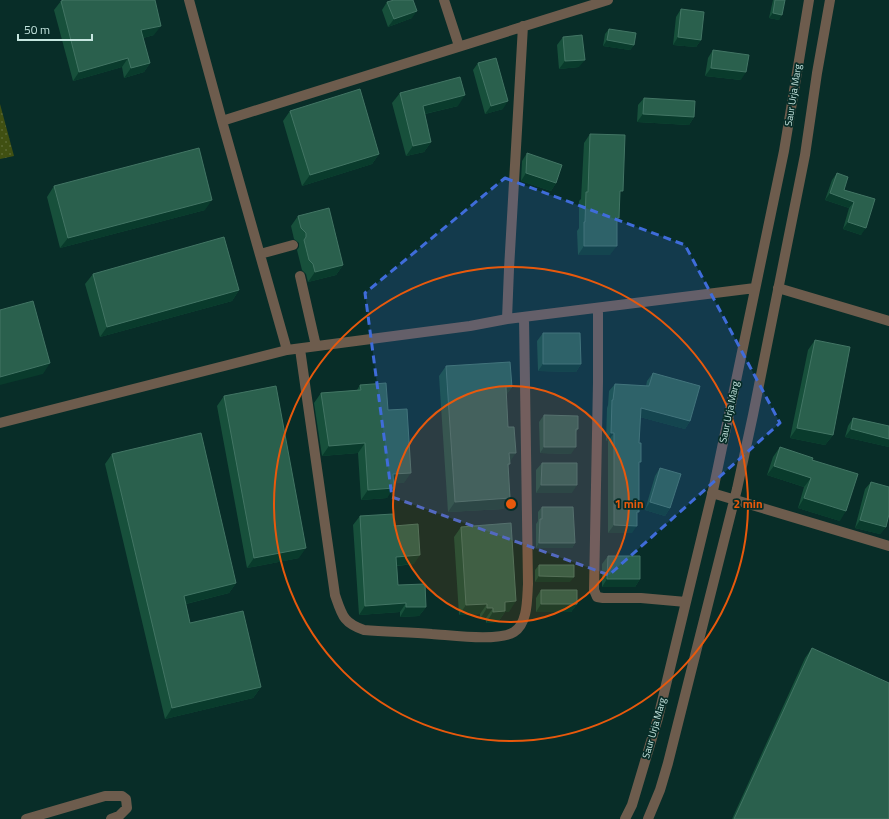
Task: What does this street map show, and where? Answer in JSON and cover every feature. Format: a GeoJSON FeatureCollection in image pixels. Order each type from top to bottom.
{"type":"FeatureCollection","features":[{"type":"Feature","properties":{"kind":"street"},"geometry":{"type":"LineString","coordinates":[[190,0],[222,121],[287,350]]}},
{"type":"Feature","properties":{"kind":"street"},"geometry":{"type":"LineString","coordinates":[[444,0],[459,46]]}},
{"type":"Feature","properties":{"kind":"street"},"geometry":{"type":"LineString","coordinates":[[222,121],[608,0]]}},
{"type":"Feature","properties":{"kind":"street","name":"Saur Urja Marg"},"geometry":{"type":"LineString","coordinates":[[625,819],[632,804],[658,718],[712,494],[784,151],[809,0]]}},
{"type":"Feature","properties":{"kind":"street","name":"Saur Urja Marg"},"geometry":{"type":"LineString","coordinates":[[648,819],[660,790],[668,763],[734,500],[753,415],[805,155],[817,73],[830,0]]}},
{"type":"Feature","properties":{"kind":"street"},"geometry":{"type":"LineString","coordinates":[[507,319],[523,26]]}},
{"type":"Feature","properties":{"kind":"street"},"geometry":{"type":"LineString","coordinates":[[260,254],[293,245]]}},
{"type":"Feature","properties":{"kind":"street"},"geometry":{"type":"LineString","coordinates":[[300,276],[316,346]]}},
{"type":"Feature","properties":{"kind":"street"},"geometry":{"type":"LineString","coordinates":[[0,423],[287,350],[462,327],[507,319],[755,288]]}},
{"type":"Feature","properties":{"kind":"street"},"geometry":{"type":"LineString","coordinates":[[778,288],[889,321]]}},
{"type":"Feature","properties":{"kind":"street"},"geometry":{"type":"LineString","coordinates":[[598,308],[595,594],[598,597],[603,598],[641,598],[686,602]]}},
{"type":"Feature","properties":{"kind":"street"},"geometry":{"type":"LineString","coordinates":[[300,349],[335,595],[341,612],[347,621],[355,627],[364,630],[456,637],[505,635],[520,627],[527,603],[524,317]]}},
{"type":"Feature","properties":{"kind":"street"},"geometry":{"type":"LineString","coordinates":[[712,494],[889,546]]}},
{"type":"Feature","properties":{"kind":"street"},"geometry":{"type":"LineString","coordinates":[[26,819],[104,796],[122,796],[126,799],[127,808],[119,816],[111,819]]}},
{"type":"Feature","properties":{"kind":"highlighted area"},"geometry":{"type":"Polygon","coordinates":[[[505,178],[685,245],[780,423],[609,575],[392,497],[365,293],[505,178]]]}},
{"type":"Feature","properties":{"kind":"green space"},"geometry":{"type":"Polygon","coordinates":[[[0,104],[14,156],[0,159],[0,104]]]}},
{"type":"Feature","properties":{"kind":"building"},"geometry":{"type":"Polygon","coordinates":[[[155,0],[161,26],[141,30],[150,63],[131,68],[128,58],[79,72],[61,1],[155,0]]]}},
{"type":"Feature","properties":{"kind":"building"},"geometry":{"type":"Polygon","coordinates":[[[394,0],[413,0],[417,11],[394,19],[387,2],[394,0]]]}},
{"type":"Feature","properties":{"kind":"building"},"geometry":{"type":"Polygon","coordinates":[[[775,0],[785,0],[782,15],[773,13],[775,0]]]}},
{"type":"Feature","properties":{"kind":"building"},"geometry":{"type":"Polygon","coordinates":[[[681,9],[704,12],[701,40],[678,37],[681,9]]]}},
{"type":"Feature","properties":{"kind":"building"},"geometry":{"type":"Polygon","coordinates":[[[609,29],[636,33],[634,45],[607,40],[609,29]]]}},
{"type":"Feature","properties":{"kind":"building"},"geometry":{"type":"Polygon","coordinates":[[[582,35],[585,60],[565,61],[563,37],[582,35]]]}},
{"type":"Feature","properties":{"kind":"building"},"geometry":{"type":"Polygon","coordinates":[[[713,50],[749,55],[746,72],[711,68],[713,50]]]}},
{"type":"Feature","properties":{"kind":"building"},"geometry":{"type":"Polygon","coordinates":[[[496,58],[508,101],[491,106],[478,63],[496,58]]]}},
{"type":"Feature","properties":{"kind":"building"},"geometry":{"type":"Polygon","coordinates":[[[460,77],[465,95],[423,106],[431,142],[413,146],[400,93],[460,77]]]}},
{"type":"Feature","properties":{"kind":"building"},"geometry":{"type":"Polygon","coordinates":[[[360,89],[379,154],[310,175],[290,111],[360,89]]]}},
{"type":"Feature","properties":{"kind":"building"},"geometry":{"type":"Polygon","coordinates":[[[644,98],[695,101],[694,117],[643,114],[644,98]]]}},
{"type":"Feature","properties":{"kind":"building"},"geometry":{"type":"Polygon","coordinates":[[[590,134],[625,135],[623,191],[620,191],[619,218],[617,218],[617,246],[584,246],[584,222],[586,192],[588,192],[590,134]]]}},
{"type":"Feature","properties":{"kind":"building"},"geometry":{"type":"Polygon","coordinates":[[[199,148],[212,200],[68,238],[54,186],[199,148]]]}},
{"type":"Feature","properties":{"kind":"building"},"geometry":{"type":"Polygon","coordinates":[[[527,153],[562,165],[556,183],[526,173],[527,153]]]}},
{"type":"Feature","properties":{"kind":"building"},"geometry":{"type":"Polygon","coordinates":[[[837,173],[848,177],[844,190],[875,199],[866,228],[848,222],[854,202],[830,193],[837,173]]]}},
{"type":"Feature","properties":{"kind":"building"},"geometry":{"type":"Polygon","coordinates":[[[329,208],[343,265],[315,272],[313,264],[309,260],[304,240],[306,233],[301,228],[298,216],[329,208]]]}},
{"type":"Feature","properties":{"kind":"building"},"geometry":{"type":"Polygon","coordinates":[[[224,237],[239,290],[107,327],[93,274],[224,237]]]}},
{"type":"Feature","properties":{"kind":"building"},"geometry":{"type":"Polygon","coordinates":[[[33,301],[50,363],[0,377],[0,310],[33,301]]]}},
{"type":"Feature","properties":{"kind":"building"},"geometry":{"type":"Polygon","coordinates":[[[543,333],[580,333],[581,364],[543,364],[543,333]]]}},
{"type":"Feature","properties":{"kind":"building"},"geometry":{"type":"Polygon","coordinates":[[[815,340],[850,347],[833,435],[797,428],[815,340]]]}},
{"type":"Feature","properties":{"kind":"building"},"geometry":{"type":"Polygon","coordinates":[[[510,362],[512,387],[506,387],[508,427],[514,427],[516,453],[509,453],[510,464],[508,464],[510,498],[455,502],[446,366],[510,362]]]}},
{"type":"Feature","properties":{"kind":"building"},"geometry":{"type":"Polygon","coordinates":[[[653,373],[700,386],[690,421],[641,408],[639,443],[641,443],[641,462],[639,462],[639,512],[637,512],[637,526],[614,525],[614,433],[611,433],[612,400],[615,384],[649,386],[653,373]]]}},
{"type":"Feature","properties":{"kind":"building"},"geometry":{"type":"Polygon","coordinates":[[[386,383],[388,410],[407,409],[411,473],[393,474],[394,488],[368,490],[365,443],[329,446],[321,393],[361,390],[360,385],[386,383]]]}},
{"type":"Feature","properties":{"kind":"building"},"geometry":{"type":"Polygon","coordinates":[[[276,386],[306,548],[254,558],[224,396],[276,386]]]}},
{"type":"Feature","properties":{"kind":"building"},"geometry":{"type":"Polygon","coordinates":[[[544,415],[578,416],[576,447],[544,447],[544,415]]]}},
{"type":"Feature","properties":{"kind":"building"},"geometry":{"type":"Polygon","coordinates":[[[853,418],[889,426],[889,439],[851,429],[853,418]]]}},
{"type":"Feature","properties":{"kind":"building"},"geometry":{"type":"Polygon","coordinates":[[[201,433],[236,583],[184,596],[190,623],[243,611],[261,687],[172,708],[112,454],[201,433]]]}},
{"type":"Feature","properties":{"kind":"building"},"geometry":{"type":"Polygon","coordinates":[[[780,447],[813,458],[812,460],[858,474],[846,511],[804,498],[811,478],[774,466],[780,447]]]}},
{"type":"Feature","properties":{"kind":"building"},"geometry":{"type":"Polygon","coordinates":[[[542,463],[577,463],[577,485],[541,485],[542,463]]]}},
{"type":"Feature","properties":{"kind":"building"},"geometry":{"type":"Polygon","coordinates":[[[660,468],[681,474],[670,508],[650,502],[660,468]]]}},
{"type":"Feature","properties":{"kind":"building"},"geometry":{"type":"Polygon","coordinates":[[[871,482],[889,487],[889,514],[886,527],[860,520],[871,482]]]}},
{"type":"Feature","properties":{"kind":"building"},"geometry":{"type":"Polygon","coordinates":[[[542,507],[573,507],[575,543],[539,543],[542,507]]]}},
{"type":"Feature","properties":{"kind":"building"},"geometry":{"type":"Polygon","coordinates":[[[393,514],[394,526],[418,524],[420,555],[396,557],[398,585],[425,584],[426,607],[406,607],[406,603],[365,606],[360,516],[393,514]]]}},
{"type":"Feature","properties":{"kind":"building"},"geometry":{"type":"Polygon","coordinates":[[[511,523],[516,601],[505,602],[505,611],[493,612],[493,608],[487,608],[487,604],[466,605],[461,527],[511,523]]]}},
{"type":"Feature","properties":{"kind":"building"},"geometry":{"type":"Polygon","coordinates":[[[608,556],[640,556],[640,579],[607,579],[608,556]]]}},
{"type":"Feature","properties":{"kind":"building"},"geometry":{"type":"Polygon","coordinates":[[[539,565],[574,565],[574,577],[539,576],[539,565]]]}},
{"type":"Feature","properties":{"kind":"building"},"geometry":{"type":"Polygon","coordinates":[[[541,590],[577,590],[577,604],[541,604],[541,590]]]}},
{"type":"Feature","properties":{"kind":"building"},"geometry":{"type":"Polygon","coordinates":[[[812,648],[889,683],[889,819],[734,819],[812,648]]]}}]}
